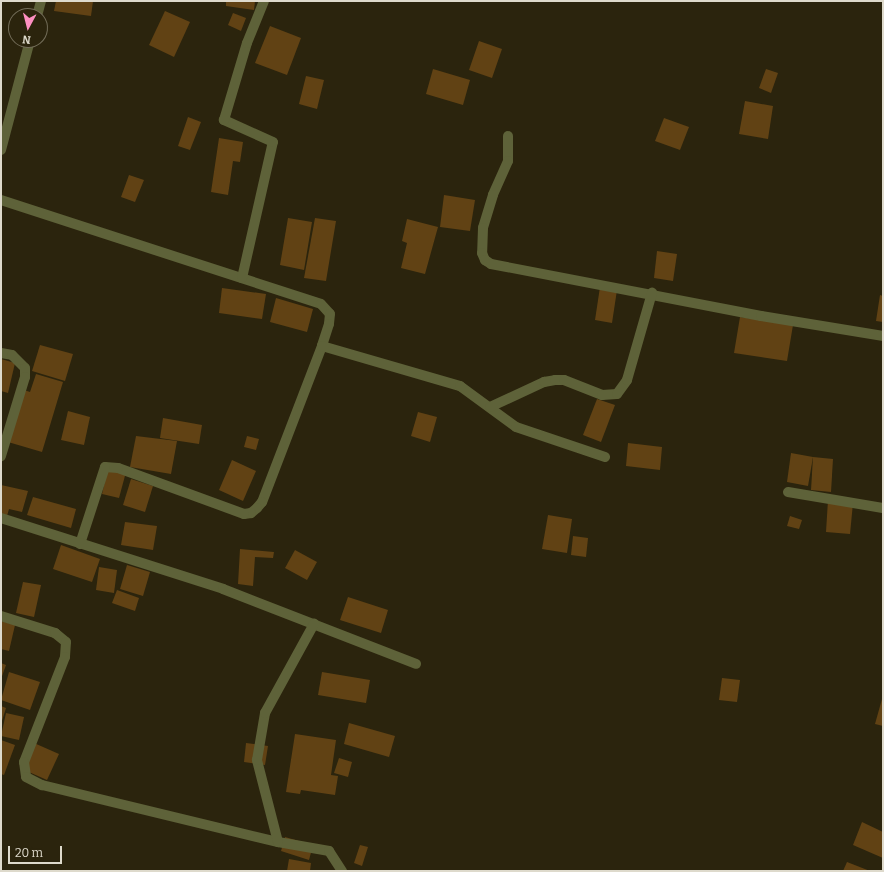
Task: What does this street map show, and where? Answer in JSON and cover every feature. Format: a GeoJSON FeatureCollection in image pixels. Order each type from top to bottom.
{"type":"FeatureCollection","features":[{"type":"Feature","properties":{"kind":"street"},"geometry":{"type":"LineString","coordinates":[[242,278],[273,142],[224,120],[247,43],[264,1]]}},
{"type":"Feature","properties":{"kind":"street"},"geometry":{"type":"LineString","coordinates":[[1,150],[28,48]]}},
{"type":"Feature","properties":{"kind":"street"},"geometry":{"type":"LineString","coordinates":[[508,136],[508,161],[493,194],[483,228],[482,253],[485,260],[491,264],[652,293],[761,316],[883,336]]}},
{"type":"Feature","properties":{"kind":"street"},"geometry":{"type":"LineString","coordinates":[[1,200],[321,304],[330,314],[329,324],[322,346],[262,502],[252,513],[244,514],[118,468],[105,467],[80,544]]}},
{"type":"Feature","properties":{"kind":"street"},"geometry":{"type":"LineString","coordinates":[[490,407],[544,382],[555,380],[564,380],[602,395],[617,394],[627,380],[652,293]]}},
{"type":"Feature","properties":{"kind":"street"},"geometry":{"type":"LineString","coordinates":[[322,346],[460,386],[516,428],[605,457]]}},
{"type":"Feature","properties":{"kind":"street"},"geometry":{"type":"LineString","coordinates":[[1,352],[12,355],[25,368],[25,377],[1,456]]}},
{"type":"Feature","properties":{"kind":"street"},"geometry":{"type":"LineString","coordinates":[[788,492],[883,508]]}},
{"type":"Feature","properties":{"kind":"street"},"geometry":{"type":"LineString","coordinates":[[1,518],[223,589],[416,664]]}},
{"type":"Feature","properties":{"kind":"street"},"geometry":{"type":"LineString","coordinates":[[1,616],[55,633],[66,642],[66,657],[24,762],[26,777],[42,785],[278,842],[329,851],[342,871]]}},
{"type":"Feature","properties":{"kind":"street"},"geometry":{"type":"LineString","coordinates":[[278,842],[257,760],[265,713],[314,624]]}},
{"type":"Feature","properties":{"kind":"building"},"geometry":{"type":"Polygon","coordinates":[[[56,1],[93,1],[91,16],[54,11],[56,1]]]}},
{"type":"Feature","properties":{"kind":"building"},"geometry":{"type":"Polygon","coordinates":[[[226,1],[255,1],[254,10],[226,6],[226,1]]]}},
{"type":"Feature","properties":{"kind":"building"},"geometry":{"type":"Polygon","coordinates":[[[165,11],[190,22],[174,57],[149,45],[165,11]]]}},
{"type":"Feature","properties":{"kind":"building"},"geometry":{"type":"Polygon","coordinates":[[[233,13],[246,18],[241,31],[228,25],[233,13]]]}},
{"type":"Feature","properties":{"kind":"building"},"geometry":{"type":"Polygon","coordinates":[[[270,26],[301,38],[287,75],[255,63],[270,26]]]}},
{"type":"Feature","properties":{"kind":"building"},"geometry":{"type":"Polygon","coordinates":[[[479,41],[502,49],[492,78],[469,70],[479,41]]]}},
{"type":"Feature","properties":{"kind":"building"},"geometry":{"type":"Polygon","coordinates":[[[433,69],[470,80],[463,105],[426,94],[433,69]]]}},
{"type":"Feature","properties":{"kind":"building"},"geometry":{"type":"Polygon","coordinates":[[[766,69],[778,73],[771,93],[759,88],[766,69]]]}},
{"type":"Feature","properties":{"kind":"building"},"geometry":{"type":"Polygon","coordinates":[[[306,76],[324,80],[317,109],[299,104],[306,76]]]}},
{"type":"Feature","properties":{"kind":"building"},"geometry":{"type":"Polygon","coordinates":[[[745,101],[773,106],[768,139],[739,134],[745,101]]]}},
{"type":"Feature","properties":{"kind":"building"},"geometry":{"type":"Polygon","coordinates":[[[188,117],[201,122],[190,150],[178,146],[188,117]]]}},
{"type":"Feature","properties":{"kind":"building"},"geometry":{"type":"Polygon","coordinates":[[[664,118],[689,127],[680,150],[655,141],[664,118]]]}},
{"type":"Feature","properties":{"kind":"building"},"geometry":{"type":"Polygon","coordinates":[[[219,138],[243,142],[240,162],[233,161],[228,195],[211,192],[219,138]]]}},
{"type":"Feature","properties":{"kind":"building"},"geometry":{"type":"Polygon","coordinates":[[[129,175],[144,180],[135,202],[121,197],[129,175]]]}},
{"type":"Feature","properties":{"kind":"building"},"geometry":{"type":"Polygon","coordinates":[[[444,195],[475,200],[470,231],[440,227],[444,195]]]}},
{"type":"Feature","properties":{"kind":"building"},"geometry":{"type":"Polygon","coordinates":[[[288,218],[312,222],[304,270],[280,265],[288,218]]]}},
{"type":"Feature","properties":{"kind":"building"},"geometry":{"type":"Polygon","coordinates":[[[315,218],[336,221],[326,281],[304,278],[315,218]]]}},
{"type":"Feature","properties":{"kind":"building"},"geometry":{"type":"Polygon","coordinates":[[[407,219],[438,227],[425,274],[401,268],[407,243],[402,241],[407,219]]]}},
{"type":"Feature","properties":{"kind":"building"},"geometry":{"type":"Polygon","coordinates":[[[657,251],[677,254],[673,281],[654,278],[657,251]]]}},
{"type":"Feature","properties":{"kind":"building"},"geometry":{"type":"Polygon","coordinates":[[[600,287],[617,290],[612,323],[595,320],[600,287]]]}},
{"type":"Feature","properties":{"kind":"building"},"geometry":{"type":"Polygon","coordinates":[[[222,288],[266,294],[262,319],[219,313],[222,288]]]}},
{"type":"Feature","properties":{"kind":"building"},"geometry":{"type":"Polygon","coordinates":[[[880,295],[883,296],[883,322],[876,321],[880,295]]]}},
{"type":"Feature","properties":{"kind":"building"},"geometry":{"type":"Polygon","coordinates":[[[276,298],[313,309],[307,332],[270,322],[276,298]]]}},
{"type":"Feature","properties":{"kind":"building"},"geometry":{"type":"Polygon","coordinates":[[[740,317],[793,325],[787,361],[734,353],[740,317]]]}},
{"type":"Feature","properties":{"kind":"building"},"geometry":{"type":"Polygon","coordinates":[[[40,345],[73,354],[65,381],[32,371],[40,345]]]}},
{"type":"Feature","properties":{"kind":"building"},"geometry":{"type":"Polygon","coordinates":[[[1,359],[15,363],[8,393],[1,391],[1,359]]]}},
{"type":"Feature","properties":{"kind":"building"},"geometry":{"type":"Polygon","coordinates":[[[36,374],[63,382],[42,452],[8,442],[24,390],[30,392],[36,374]]]}},
{"type":"Feature","properties":{"kind":"building"},"geometry":{"type":"Polygon","coordinates":[[[597,399],[615,405],[601,442],[583,435],[597,399]]]}},
{"type":"Feature","properties":{"kind":"building"},"geometry":{"type":"Polygon","coordinates":[[[68,411],[90,417],[84,445],[61,440],[68,411]]]}},
{"type":"Feature","properties":{"kind":"building"},"geometry":{"type":"Polygon","coordinates":[[[418,412],[437,417],[430,442],[411,436],[418,412]]]}},
{"type":"Feature","properties":{"kind":"building"},"geometry":{"type":"Polygon","coordinates":[[[163,418],[202,425],[199,444],[160,438],[163,418]]]}},
{"type":"Feature","properties":{"kind":"building"},"geometry":{"type":"Polygon","coordinates":[[[136,436],[177,441],[171,474],[130,467],[136,436]]]}},
{"type":"Feature","properties":{"kind":"building"},"geometry":{"type":"Polygon","coordinates":[[[247,436],[259,439],[256,450],[244,447],[247,436]]]}},
{"type":"Feature","properties":{"kind":"building"},"geometry":{"type":"Polygon","coordinates":[[[628,443],[662,447],[660,470],[626,466],[628,443]]]}},
{"type":"Feature","properties":{"kind":"building"},"geometry":{"type":"Polygon","coordinates":[[[791,453],[813,457],[808,486],[787,482],[791,453]]]}},
{"type":"Feature","properties":{"kind":"building"},"geometry":{"type":"Polygon","coordinates":[[[813,457],[833,459],[831,492],[811,490],[813,457]]]}},
{"type":"Feature","properties":{"kind":"building"},"geometry":{"type":"Polygon","coordinates":[[[232,460],[256,471],[243,501],[219,490],[232,460]]]}},
{"type":"Feature","properties":{"kind":"building"},"geometry":{"type":"Polygon","coordinates":[[[108,468],[126,472],[119,498],[102,494],[108,468]]]}},
{"type":"Feature","properties":{"kind":"building"},"geometry":{"type":"Polygon","coordinates":[[[131,479],[153,486],[145,512],[123,505],[131,479]]]}},
{"type":"Feature","properties":{"kind":"building"},"geometry":{"type":"Polygon","coordinates":[[[1,485],[28,491],[22,512],[9,509],[7,516],[1,514],[1,485]]]}},
{"type":"Feature","properties":{"kind":"building"},"geometry":{"type":"Polygon","coordinates":[[[33,497],[76,509],[71,528],[27,515],[33,497]]]}},
{"type":"Feature","properties":{"kind":"building"},"geometry":{"type":"Polygon","coordinates":[[[828,500],[853,503],[850,534],[826,532],[828,500]]]}},
{"type":"Feature","properties":{"kind":"building"},"geometry":{"type":"Polygon","coordinates":[[[548,515],[572,519],[567,553],[542,549],[548,515]]]}},
{"type":"Feature","properties":{"kind":"building"},"geometry":{"type":"Polygon","coordinates":[[[790,516],[802,520],[799,529],[787,526],[790,516]]]}},
{"type":"Feature","properties":{"kind":"building"},"geometry":{"type":"Polygon","coordinates":[[[125,522],[157,526],[153,550],[121,545],[125,522]]]}},
{"type":"Feature","properties":{"kind":"building"},"geometry":{"type":"Polygon","coordinates":[[[573,536],[588,538],[586,557],[571,555],[573,536]]]}},
{"type":"Feature","properties":{"kind":"building"},"geometry":{"type":"Polygon","coordinates":[[[61,545],[100,559],[92,582],[53,569],[61,545]]]}},
{"type":"Feature","properties":{"kind":"building"},"geometry":{"type":"Polygon","coordinates":[[[240,549],[274,552],[273,558],[255,557],[253,586],[238,584],[240,549]]]}},
{"type":"Feature","properties":{"kind":"building"},"geometry":{"type":"Polygon","coordinates":[[[295,550],[317,562],[307,580],[285,568],[295,550]]]}},
{"type":"Feature","properties":{"kind":"building"},"geometry":{"type":"Polygon","coordinates":[[[127,565],[150,572],[143,596],[120,589],[127,565]]]}},
{"type":"Feature","properties":{"kind":"building"},"geometry":{"type":"Polygon","coordinates":[[[99,567],[117,570],[114,593],[96,590],[99,567]]]}},
{"type":"Feature","properties":{"kind":"building"},"geometry":{"type":"Polygon","coordinates":[[[23,582],[41,585],[34,617],[16,613],[23,582]]]}},
{"type":"Feature","properties":{"kind":"building"},"geometry":{"type":"Polygon","coordinates":[[[117,590],[139,598],[135,611],[112,603],[117,590]]]}},
{"type":"Feature","properties":{"kind":"building"},"geometry":{"type":"Polygon","coordinates":[[[348,597],[388,610],[381,633],[340,620],[348,597]]]}},
{"type":"Feature","properties":{"kind":"building"},"geometry":{"type":"Polygon","coordinates":[[[1,621],[15,625],[9,651],[1,649],[1,621]]]}},
{"type":"Feature","properties":{"kind":"building"},"geometry":{"type":"Polygon","coordinates":[[[1,663],[6,665],[1,679],[1,663]]]}},
{"type":"Feature","properties":{"kind":"building"},"geometry":{"type":"Polygon","coordinates":[[[9,672],[40,682],[30,710],[1,700],[9,672]]]}},
{"type":"Feature","properties":{"kind":"building"},"geometry":{"type":"Polygon","coordinates":[[[322,672],[370,680],[366,703],[318,695],[322,672]]]}},
{"type":"Feature","properties":{"kind":"building"},"geometry":{"type":"Polygon","coordinates":[[[722,678],[740,680],[737,702],[719,700],[722,678]]]}},
{"type":"Feature","properties":{"kind":"building"},"geometry":{"type":"Polygon","coordinates":[[[883,699],[883,726],[875,724],[883,699]]]}},
{"type":"Feature","properties":{"kind":"building"},"geometry":{"type":"Polygon","coordinates":[[[1,706],[6,708],[1,724],[1,706]]]}},
{"type":"Feature","properties":{"kind":"building"},"geometry":{"type":"Polygon","coordinates":[[[6,713],[24,717],[19,740],[1,736],[6,713]]]}},
{"type":"Feature","properties":{"kind":"building"},"geometry":{"type":"Polygon","coordinates":[[[349,723],[395,736],[389,757],[344,744],[349,723]]]}},
{"type":"Feature","properties":{"kind":"building"},"geometry":{"type":"Polygon","coordinates":[[[295,734],[336,740],[331,775],[338,776],[335,795],[301,790],[300,794],[286,792],[295,734]]]}},
{"type":"Feature","properties":{"kind":"building"},"geometry":{"type":"Polygon","coordinates":[[[1,740],[15,745],[4,775],[1,774],[1,740]]]}},
{"type":"Feature","properties":{"kind":"building"},"geometry":{"type":"Polygon","coordinates":[[[34,743],[59,754],[47,780],[22,769],[34,743]]]}},
{"type":"Feature","properties":{"kind":"building"},"geometry":{"type":"Polygon","coordinates":[[[246,743],[268,746],[265,765],[244,762],[246,743]]]}},
{"type":"Feature","properties":{"kind":"building"},"geometry":{"type":"Polygon","coordinates":[[[339,758],[352,762],[348,777],[334,773],[339,758]]]}},
{"type":"Feature","properties":{"kind":"building"},"geometry":{"type":"Polygon","coordinates":[[[862,822],[883,832],[883,858],[853,845],[862,822]]]}},
{"type":"Feature","properties":{"kind":"building"},"geometry":{"type":"Polygon","coordinates":[[[285,837],[313,845],[309,860],[281,851],[285,837]]]}},
{"type":"Feature","properties":{"kind":"building"},"geometry":{"type":"Polygon","coordinates":[[[360,845],[368,847],[362,866],[354,863],[360,845]]]}},
{"type":"Feature","properties":{"kind":"building"},"geometry":{"type":"Polygon","coordinates":[[[289,859],[311,863],[310,871],[287,871],[289,859]]]}},
{"type":"Feature","properties":{"kind":"building"},"geometry":{"type":"Polygon","coordinates":[[[847,862],[870,871],[843,871],[847,862]]]}}]}
